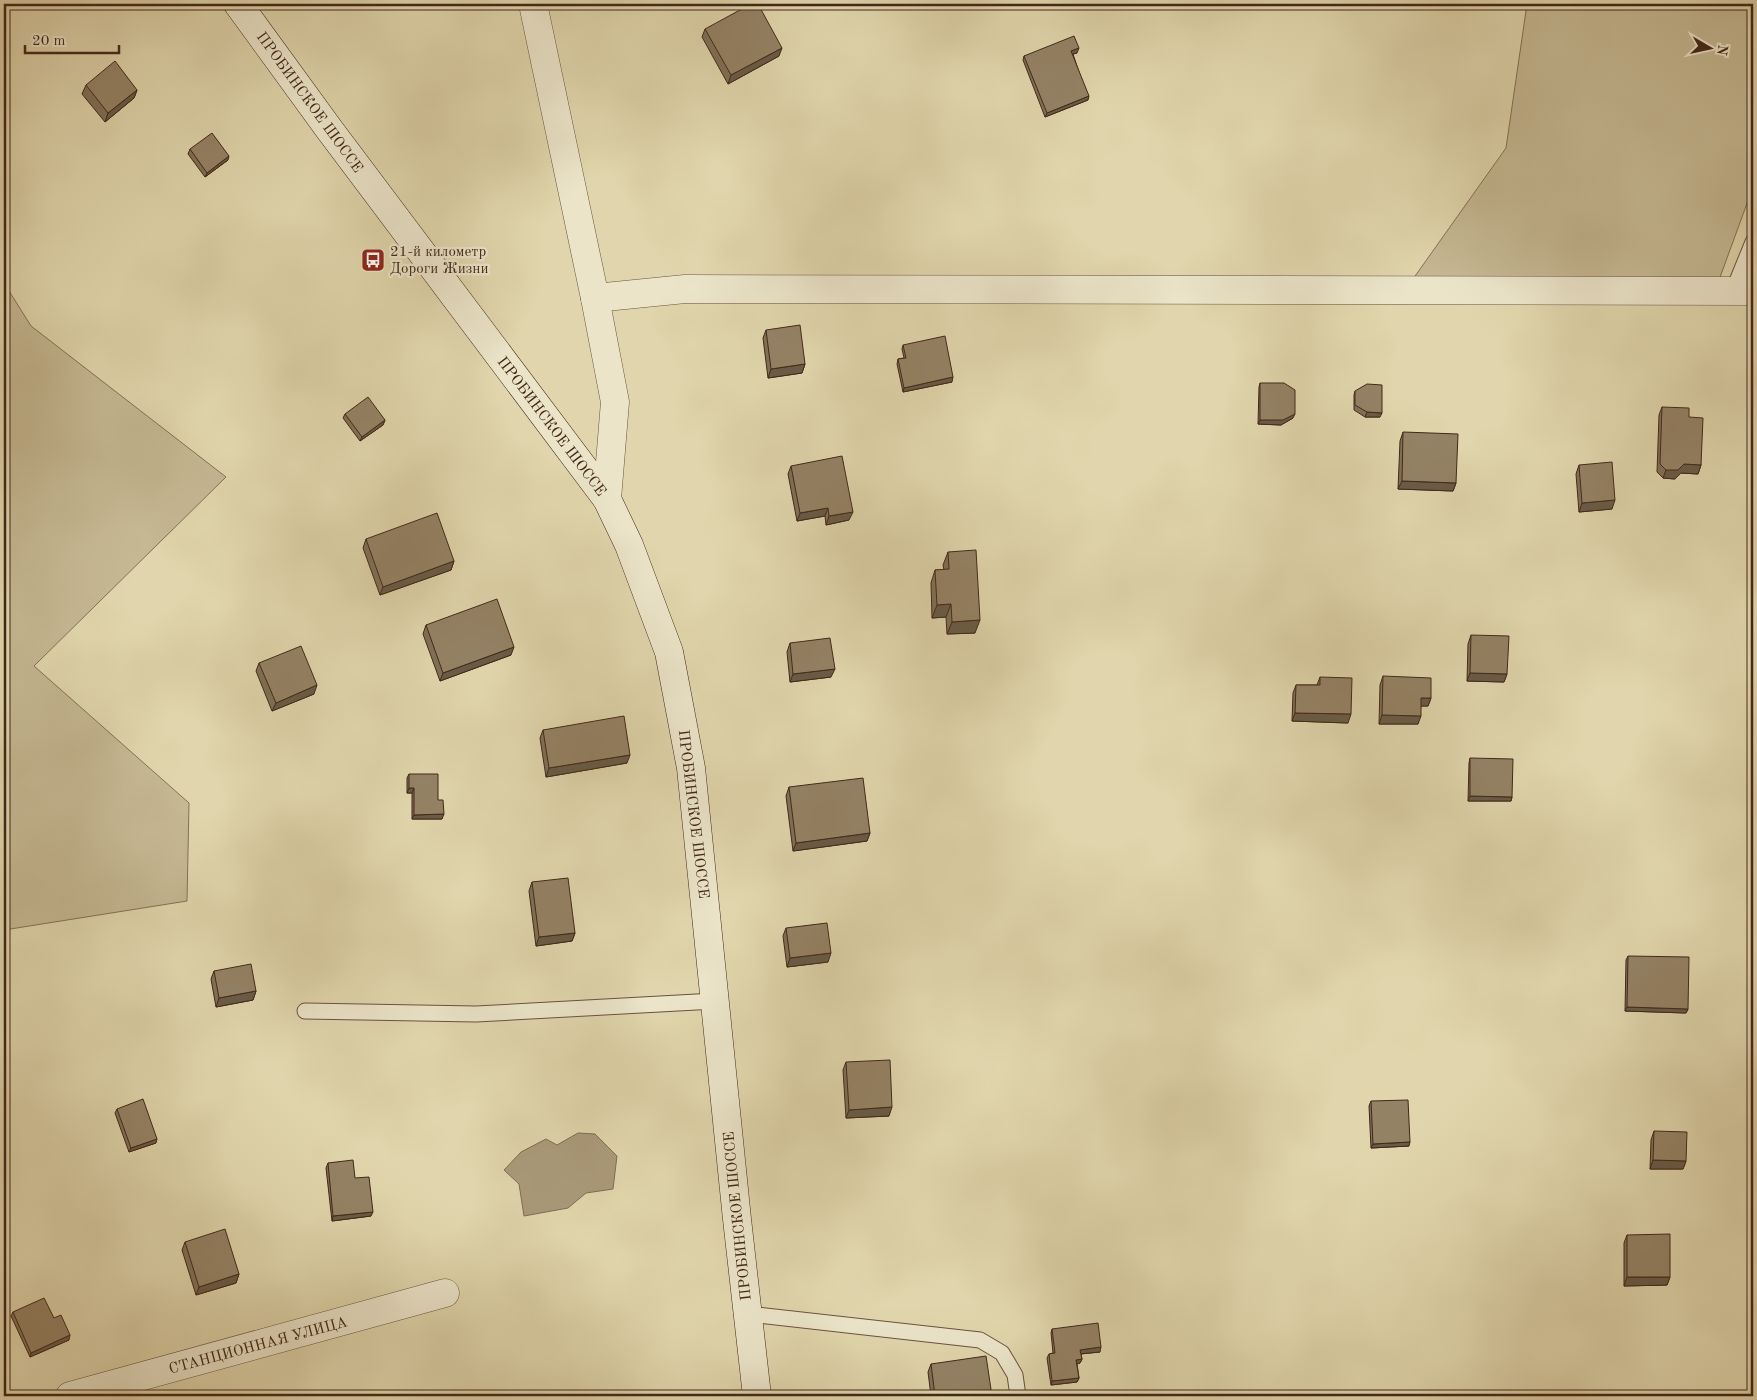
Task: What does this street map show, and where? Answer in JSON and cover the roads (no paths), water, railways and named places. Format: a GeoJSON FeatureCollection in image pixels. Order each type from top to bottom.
{"type":"FeatureCollection","features":[{"type":"Feature","properties":{"kind":"street","name":"ПРОБИНСКОЕ ШОССЕ"},"geometry":{"type":"LineString","coordinates":[[238,4],[334,136],[607,499],[629,546],[669,652],[691,768],[757,1396]]}},
{"type":"Feature","properties":{"kind":"street"},"geometry":{"type":"LineString","coordinates":[[532,4],[595,298],[614,402],[607,499]]}},
{"type":"Feature","properties":{"kind":"street"},"geometry":{"type":"LineString","coordinates":[[595,298],[685,289],[1743,291]]}},
{"type":"Feature","properties":{"kind":"street","name":"СТАНЦИОННАЯ УЛИЦА"},"geometry":{"type":"LineString","coordinates":[[70,1396],[445,1293]]}},
{"type":"Feature","properties":{"kind":"lane"},"geometry":{"type":"LineString","coordinates":[[1743,291],[1753,242]]}},
{"type":"Feature","properties":{"kind":"lane"},"geometry":{"type":"LineString","coordinates":[[305,1011],[476,1014],[715,1001]]}},
{"type":"Feature","properties":{"kind":"lane"},"geometry":{"type":"LineString","coordinates":[[748,1314],[980,1340],[1002,1353],[1015,1375],[1018,1396]]}},
{"type":"Feature","properties":{"kind":"place","name":"21-й километр Дороги Жизни"},"geometry":{"type":"Point","coordinates":[373,260]}}]}
